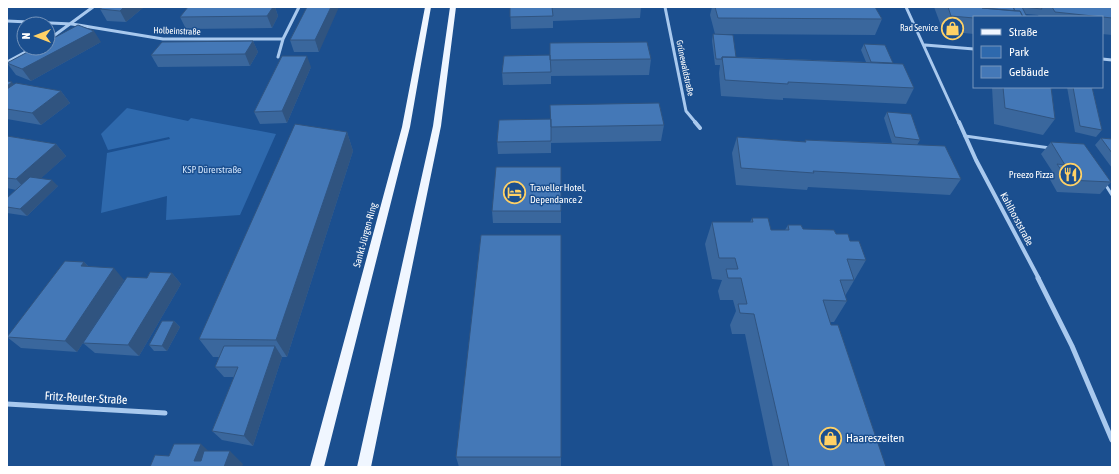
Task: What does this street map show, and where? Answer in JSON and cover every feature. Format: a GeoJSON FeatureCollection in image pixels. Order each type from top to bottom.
{"type":"FeatureCollection","features":[{"type":"Feature","properties":{"kind":"main road","name":"Sankt-Jürgen-Ring"},"geometry":{"type":"LineString","coordinates":[[317,467],[406,128],[425,31],[428,7]]}},
{"type":"Feature","properties":{"kind":"main road"},"geometry":{"type":"LineString","coordinates":[[364,467],[437,126],[453,7]]}},
{"type":"Feature","properties":{"kind":"street"},"geometry":{"type":"LineString","coordinates":[[56,35],[93,7]]}},
{"type":"Feature","properties":{"kind":"street"},"geometry":{"type":"LineString","coordinates":[[278,58],[283,39],[299,7]]}},
{"type":"Feature","properties":{"kind":"street","name":"Grünewaldstraße"},"geometry":{"type":"LineString","coordinates":[[665,7],[686,111],[700,128]]}},
{"type":"Feature","properties":{"kind":"street","name":"Kahlhorststraße"},"geometry":{"type":"LineString","coordinates":[[906,7],[925,45],[938,79],[965,136],[1072,346],[1112,440]]}},
{"type":"Feature","properties":{"kind":"street","name":"Holbeinstraße"},"geometry":{"type":"LineString","coordinates":[[7,21],[72,24],[94,29],[163,39],[283,39]]}},
{"type":"Feature","properties":{"kind":"street"},"geometry":{"type":"LineString","coordinates":[[925,45],[973,49]]}},
{"type":"Feature","properties":{"kind":"street"},"geometry":{"type":"LineString","coordinates":[[7,62],[18,56]]}},
{"type":"Feature","properties":{"kind":"street","name":"Fritz-Reuter-Straße"},"geometry":{"type":"LineString","coordinates":[[7,404],[165,412]]}},
{"type":"Feature","properties":{"kind":"lane"},"geometry":{"type":"LineString","coordinates":[[965,136],[1056,148]]}},
{"type":"Feature","properties":{"kind":"lane"},"geometry":{"type":"LineString","coordinates":[[1104,183],[1112,195]]}},
{"type":"Feature","properties":{"kind":"green space","name":"KSP Dürerstraße"},"geometry":{"type":"Polygon","coordinates":[[[127,108],[188,121],[191,118],[276,134],[240,215],[166,220],[167,196],[101,213],[107,153],[170,139],[169,137],[108,150],[101,134],[127,108]]]}},
{"type":"Feature","properties":{"kind":"building"},"geometry":{"type":"Polygon","coordinates":[[[103,7],[124,7],[120,11],[100,9],[103,7]]]}},
{"type":"Feature","properties":{"kind":"building"},"geometry":{"type":"Polygon","coordinates":[[[188,7],[273,7],[267,16],[180,17],[188,7]]]}},
{"type":"Feature","properties":{"kind":"building"},"geometry":{"type":"Polygon","coordinates":[[[307,7],[331,7],[315,40],[290,40],[307,7]]]}},
{"type":"Feature","properties":{"kind":"building"},"geometry":{"type":"Polygon","coordinates":[[[510,7],[552,7],[553,16],[510,17],[510,7]]]}},
{"type":"Feature","properties":{"kind":"building"},"geometry":{"type":"Polygon","coordinates":[[[715,7],[875,7],[882,19],[718,18],[715,7]]]}},
{"type":"Feature","properties":{"kind":"building"},"geometry":{"type":"Polygon","coordinates":[[[948,7],[981,7],[1020,11],[1022,16],[973,16],[973,18],[951,16],[948,7]]]}},
{"type":"Feature","properties":{"kind":"building"},"geometry":{"type":"Polygon","coordinates":[[[981,7],[1013,7],[1015,11],[982,8],[981,7]]]}},
{"type":"Feature","properties":{"kind":"building"},"geometry":{"type":"Polygon","coordinates":[[[1013,7],[1022,7],[1026,16],[1022,16],[1020,11],[1015,11],[1013,7]]]}},
{"type":"Feature","properties":{"kind":"building"},"geometry":{"type":"Polygon","coordinates":[[[1022,7],[1041,7],[1042,9],[1022,7]]]}},
{"type":"Feature","properties":{"kind":"building"},"geometry":{"type":"Polygon","coordinates":[[[1052,7],[1112,7],[1112,18],[1103,16],[1055,12],[1052,7]]]}},
{"type":"Feature","properties":{"kind":"building"},"geometry":{"type":"Polygon","coordinates":[[[78,25],[94,31],[56,51],[56,37],[78,25]]]}},
{"type":"Feature","properties":{"kind":"building"},"geometry":{"type":"Polygon","coordinates":[[[713,34],[733,35],[736,57],[722,57],[722,59],[716,59],[713,34]]]}},
{"type":"Feature","properties":{"kind":"building"},"geometry":{"type":"Polygon","coordinates":[[[253,41],[245,54],[151,55],[162,42],[253,41]]]}},
{"type":"Feature","properties":{"kind":"building"},"geometry":{"type":"Polygon","coordinates":[[[647,42],[651,59],[550,60],[550,43],[647,42]]]}},
{"type":"Feature","properties":{"kind":"building"},"geometry":{"type":"Polygon","coordinates":[[[864,44],[885,45],[893,63],[871,62],[864,44]]]}},
{"type":"Feature","properties":{"kind":"building"},"geometry":{"type":"Polygon","coordinates":[[[550,55],[551,72],[502,73],[504,56],[550,55]]]}},
{"type":"Feature","properties":{"kind":"building"},"geometry":{"type":"Polygon","coordinates":[[[20,56],[47,56],[22,69],[7,63],[20,56]]]}},
{"type":"Feature","properties":{"kind":"building"},"geometry":{"type":"Polygon","coordinates":[[[282,56],[307,56],[282,111],[254,112],[282,56]]]}},
{"type":"Feature","properties":{"kind":"building"},"geometry":{"type":"Polygon","coordinates":[[[722,57],[903,64],[914,88],[788,82],[788,84],[725,80],[722,57]]]}},
{"type":"Feature","properties":{"kind":"building"},"geometry":{"type":"Polygon","coordinates":[[[7,81],[12,82],[7,86],[7,81]]]}},
{"type":"Feature","properties":{"kind":"building"},"geometry":{"type":"Polygon","coordinates":[[[16,83],[61,91],[32,113],[7,109],[7,89],[16,83]]]}},
{"type":"Feature","properties":{"kind":"building"},"geometry":{"type":"Polygon","coordinates":[[[1003,88],[1051,88],[1055,119],[1005,108],[1003,88]]]}},
{"type":"Feature","properties":{"kind":"building"},"geometry":{"type":"Polygon","coordinates":[[[1073,88],[1092,88],[1102,130],[1080,126],[1073,88]]]}},
{"type":"Feature","properties":{"kind":"building"},"geometry":{"type":"Polygon","coordinates":[[[659,103],[664,125],[551,127],[550,105],[659,103]]]}},
{"type":"Feature","properties":{"kind":"building"},"geometry":{"type":"Polygon","coordinates":[[[887,112],[911,114],[920,140],[895,137],[887,112]]]}},
{"type":"Feature","properties":{"kind":"building"},"geometry":{"type":"Polygon","coordinates":[[[551,119],[551,141],[497,142],[499,120],[551,119]]]}},
{"type":"Feature","properties":{"kind":"building"},"geometry":{"type":"Polygon","coordinates":[[[295,124],[347,132],[276,340],[199,339],[295,124]]]}},
{"type":"Feature","properties":{"kind":"building"},"geometry":{"type":"Polygon","coordinates":[[[7,136],[56,144],[16,179],[7,178],[7,136]]]}},
{"type":"Feature","properties":{"kind":"building"},"geometry":{"type":"Polygon","coordinates":[[[737,137],[806,142],[805,140],[945,146],[961,179],[813,171],[814,173],[741,168],[737,137]]]}},
{"type":"Feature","properties":{"kind":"building"},"geometry":{"type":"Polygon","coordinates":[[[1101,138],[1112,139],[1112,153],[1101,138]]]}},
{"type":"Feature","properties":{"kind":"building"},"geometry":{"type":"Polygon","coordinates":[[[1051,142],[1084,144],[1111,182],[1068,180],[1057,164],[1065,165],[1051,142]]]}},
{"type":"Feature","properties":{"kind":"building"},"geometry":{"type":"Polygon","coordinates":[[[496,167],[561,167],[561,211],[492,211],[496,167]]]}},
{"type":"Feature","properties":{"kind":"building"},"geometry":{"type":"Polygon","coordinates":[[[30,177],[52,180],[20,209],[7,207],[7,198],[30,177]]]}},
{"type":"Feature","properties":{"kind":"building"},"geometry":{"type":"Polygon","coordinates":[[[752,218],[768,218],[771,230],[789,230],[788,225],[801,225],[803,229],[834,230],[836,234],[848,234],[850,241],[859,241],[866,260],[847,259],[854,280],[840,280],[847,301],[823,300],[831,325],[838,325],[886,467],[789,467],[754,314],[740,313],[738,304],[747,304],[741,278],[728,278],[726,269],[738,269],[735,258],[719,258],[712,222],[753,222],[752,218]]]}},
{"type":"Feature","properties":{"kind":"building"},"geometry":{"type":"Polygon","coordinates":[[[481,235],[561,235],[561,457],[456,457],[481,235]]]}},
{"type":"Feature","properties":{"kind":"building"},"geometry":{"type":"Polygon","coordinates":[[[65,261],[84,262],[81,266],[114,268],[65,341],[7,337],[65,261]]]}},
{"type":"Feature","properties":{"kind":"building"},"geometry":{"type":"Polygon","coordinates":[[[150,272],[172,273],[128,345],[83,343],[127,277],[147,278],[150,272]]]}},
{"type":"Feature","properties":{"kind":"building"},"geometry":{"type":"Polygon","coordinates":[[[162,321],[174,321],[162,346],[149,345],[162,321]]]}},
{"type":"Feature","properties":{"kind":"building"},"geometry":{"type":"Polygon","coordinates":[[[224,346],[275,346],[244,436],[212,431],[238,367],[215,367],[224,346]]]}},
{"type":"Feature","properties":{"kind":"building"},"geometry":{"type":"Polygon","coordinates":[[[174,444],[201,444],[194,461],[201,461],[204,451],[230,451],[224,467],[150,467],[155,455],[169,456],[174,444]]]}},
{"type":"Feature","properties":{"kind":"place","name":"Rad Service"},"geometry":{"type":"Point","coordinates":[953,28]}},
{"type":"Feature","properties":{"kind":"place","name":"Preezo Pizza"},"geometry":{"type":"Point","coordinates":[1070,174]}},
{"type":"Feature","properties":{"kind":"place","name":"Traveller Hotel, Dependance 2"},"geometry":{"type":"Point","coordinates":[515,193]}},
{"type":"Feature","properties":{"kind":"place","name":"Haareszeiten"},"geometry":{"type":"Point","coordinates":[830,438]}}]}
